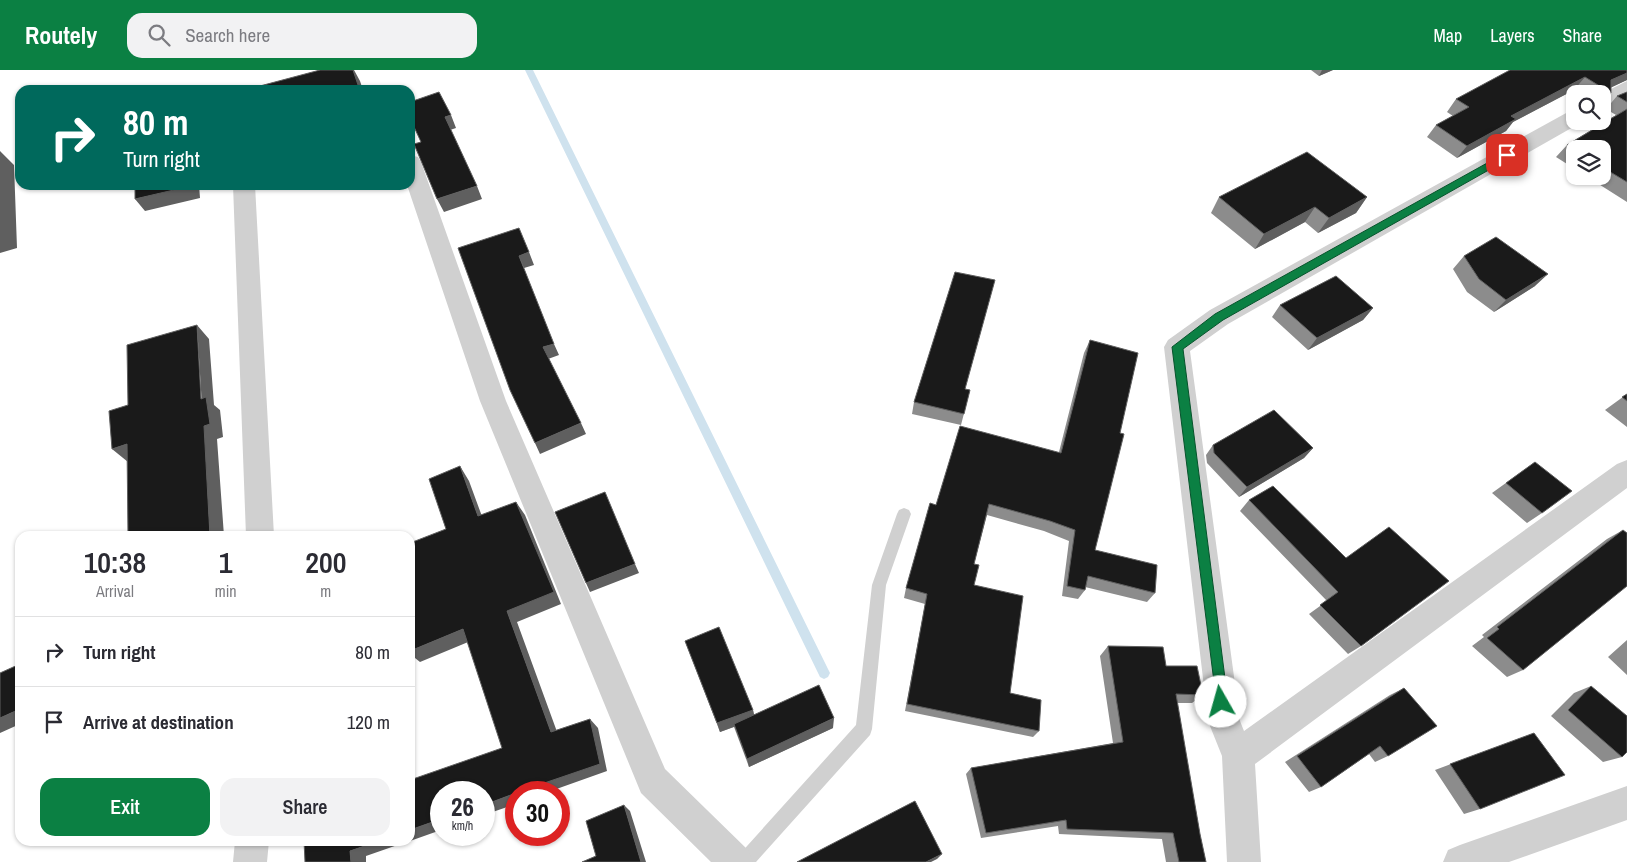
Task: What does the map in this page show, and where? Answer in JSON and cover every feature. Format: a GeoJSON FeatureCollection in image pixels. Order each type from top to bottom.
{"type":"FeatureCollection","features":[{"type":"Feature","properties":{"kind":"street"},"geometry":{"type":"LineString","coordinates":[[1611,97],[1627,88]]}},
{"type":"Feature","properties":{"kind":"street"},"geometry":{"type":"LineString","coordinates":[[1244,862],[1238,756],[1224,721],[1178,347],[1219,317],[1566,122]]}},
{"type":"Feature","properties":{"kind":"street"},"geometry":{"type":"LineString","coordinates":[[415,176],[493,401],[652,781],[736,862]]}},
{"type":"Feature","properties":{"kind":"street"},"geometry":{"type":"LineString","coordinates":[[244,190],[260,531]]}},
{"type":"Feature","properties":{"kind":"street"},"geometry":{"type":"LineString","coordinates":[[1238,756],[1627,472]]}},
{"type":"Feature","properties":{"kind":"street"},"geometry":{"type":"LineString","coordinates":[[1460,862],[1627,803]]}},
{"type":"Feature","properties":{"kind":"street"},"geometry":{"type":"LineString","coordinates":[[250,862],[252,846]]}},
{"type":"Feature","properties":{"kind":"lane"},"geometry":{"type":"LineString","coordinates":[[744,862],[864,729],[879,585],[904,514]]}},
{"type":"Feature","properties":{"kind":"building"},"geometry":{"type":"Polygon","coordinates":[[[320,70],[353,70],[358,85],[264,85],[320,70]]]}},
{"type":"Feature","properties":{"kind":"building"},"geometry":{"type":"Polygon","coordinates":[[[1510,70],[1627,70],[1627,73],[1611,80],[1611,85],[1598,85],[1585,77],[1566,85],[1566,87],[1511,116],[1516,119],[1467,146],[1436,125],[1469,107],[1456,99],[1510,70]]]}},
{"type":"Feature","properties":{"kind":"building"},"geometry":{"type":"Polygon","coordinates":[[[439,92],[451,115],[445,117],[477,186],[437,199],[415,146],[415,144],[421,142],[415,129],[415,100],[439,92]]]}},
{"type":"Feature","properties":{"kind":"building"},"geometry":{"type":"Polygon","coordinates":[[[1627,92],[1627,102],[1617,96],[1627,92]]]}},
{"type":"Feature","properties":{"kind":"building"},"geometry":{"type":"Polygon","coordinates":[[[1627,109],[1627,182],[1611,172],[1611,140],[1575,140],[1592,130],[1611,130],[1611,119],[1627,109]]]}},
{"type":"Feature","properties":{"kind":"building"},"geometry":{"type":"Polygon","coordinates":[[[1307,152],[1367,197],[1329,218],[1315,207],[1264,234],[1219,197],[1307,152]]]}},
{"type":"Feature","properties":{"kind":"building"},"geometry":{"type":"Polygon","coordinates":[[[135,190],[174,190],[135,199],[135,190]]]}},
{"type":"Feature","properties":{"kind":"building"},"geometry":{"type":"Polygon","coordinates":[[[519,228],[529,252],[519,256],[554,344],[543,347],[581,423],[535,443],[510,390],[458,248],[519,228]]]}},
{"type":"Feature","properties":{"kind":"building"},"geometry":{"type":"Polygon","coordinates":[[[1496,237],[1548,274],[1506,300],[1479,279],[1464,256],[1496,237]]]}},
{"type":"Feature","properties":{"kind":"building"},"geometry":{"type":"Polygon","coordinates":[[[955,272],[995,280],[965,389],[970,390],[964,414],[914,402],[955,272]]]}},
{"type":"Feature","properties":{"kind":"building"},"geometry":{"type":"Polygon","coordinates":[[[1336,276],[1373,308],[1317,338],[1280,305],[1336,276]]]}},
{"type":"Feature","properties":{"kind":"building"},"geometry":{"type":"Polygon","coordinates":[[[197,325],[201,399],[206,397],[210,424],[204,426],[210,531],[128,531],[127,444],[112,449],[109,411],[128,405],[127,345],[197,325]]]}},
{"type":"Feature","properties":{"kind":"building"},"geometry":{"type":"Polygon","coordinates":[[[1090,340],[1138,353],[1120,433],[1124,434],[1095,550],[1157,565],[1155,593],[1088,576],[1085,590],[1067,586],[1075,530],[989,504],[974,564],[979,565],[974,585],[1023,596],[1010,693],[1041,700],[1039,731],[907,704],[927,594],[906,588],[930,503],[936,505],[960,426],[1061,453],[1090,340]]]}},
{"type":"Feature","properties":{"kind":"building"},"geometry":{"type":"Polygon","coordinates":[[[1627,394],[1627,401],[1622,397],[1627,394]]]}},
{"type":"Feature","properties":{"kind":"building"},"geometry":{"type":"Polygon","coordinates":[[[1274,410],[1313,448],[1247,487],[1214,453],[1213,445],[1274,410]]]}},
{"type":"Feature","properties":{"kind":"building"},"geometry":{"type":"Polygon","coordinates":[[[1535,462],[1572,491],[1542,513],[1506,483],[1535,462]]]}},
{"type":"Feature","properties":{"kind":"building"},"geometry":{"type":"Polygon","coordinates":[[[460,466],[478,516],[516,502],[554,592],[507,611],[551,732],[590,719],[600,764],[550,781],[505,781],[505,797],[495,801],[495,781],[430,781],[430,823],[415,828],[415,778],[502,748],[463,629],[415,649],[415,541],[446,529],[429,479],[460,466]]]}},
{"type":"Feature","properties":{"kind":"building"},"geometry":{"type":"Polygon","coordinates":[[[1273,486],[1346,558],[1389,527],[1449,581],[1361,646],[1320,605],[1338,592],[1249,500],[1273,486]]]}},
{"type":"Feature","properties":{"kind":"building"},"geometry":{"type":"Polygon","coordinates":[[[605,492],[635,564],[586,583],[555,512],[605,492]]]}},
{"type":"Feature","properties":{"kind":"building"},"geometry":{"type":"Polygon","coordinates":[[[1623,530],[1627,533],[1627,586],[1523,670],[1487,638],[1499,629],[1497,627],[1623,530]]]}},
{"type":"Feature","properties":{"kind":"building"},"geometry":{"type":"Polygon","coordinates":[[[719,627],[753,710],[717,723],[685,641],[719,627]]]}},
{"type":"Feature","properties":{"kind":"building"},"geometry":{"type":"Polygon","coordinates":[[[1108,646],[1163,647],[1166,666],[1197,666],[1203,695],[1176,694],[1206,862],[1179,862],[1173,833],[1067,829],[1066,820],[986,833],[971,768],[1123,742],[1108,646]]]}},
{"type":"Feature","properties":{"kind":"building"},"geometry":{"type":"Polygon","coordinates":[[[15,666],[15,711],[0,718],[0,673],[15,666]]]}},
{"type":"Feature","properties":{"kind":"building"},"geometry":{"type":"Polygon","coordinates":[[[819,685],[834,718],[747,759],[734,724],[819,685]]]}},
{"type":"Feature","properties":{"kind":"building"},"geometry":{"type":"Polygon","coordinates":[[[1591,686],[1627,716],[1627,752],[1622,757],[1568,710],[1591,686]]]}},
{"type":"Feature","properties":{"kind":"building"},"geometry":{"type":"Polygon","coordinates":[[[1404,688],[1437,726],[1388,756],[1380,746],[1321,787],[1297,756],[1404,688]]]}},
{"type":"Feature","properties":{"kind":"building"},"geometry":{"type":"Polygon","coordinates":[[[1534,733],[1565,775],[1480,809],[1450,764],[1534,733]]]}},
{"type":"Feature","properties":{"kind":"building"},"geometry":{"type":"Polygon","coordinates":[[[915,801],[942,854],[926,862],[797,862],[915,801]]]}},
{"type":"Feature","properties":{"kind":"building"},"geometry":{"type":"Polygon","coordinates":[[[624,805],[641,862],[582,862],[596,856],[586,821],[624,805]]]}},
{"type":"Feature","properties":{"kind":"building"},"geometry":{"type":"Polygon","coordinates":[[[304,846],[364,846],[350,851],[351,862],[305,862],[304,846]]]}},
{"type":"Feature","properties":{"kind":"waterway"},"geometry":{"type":"LineString","coordinates":[[529,70],[824,673]]}},
{"type":"Feature","properties":{"kind":"route"},"geometry":{"type":"LineString","coordinates":[[1221,702],[1178,347],[1219,317],[1507,155]]}}]}
